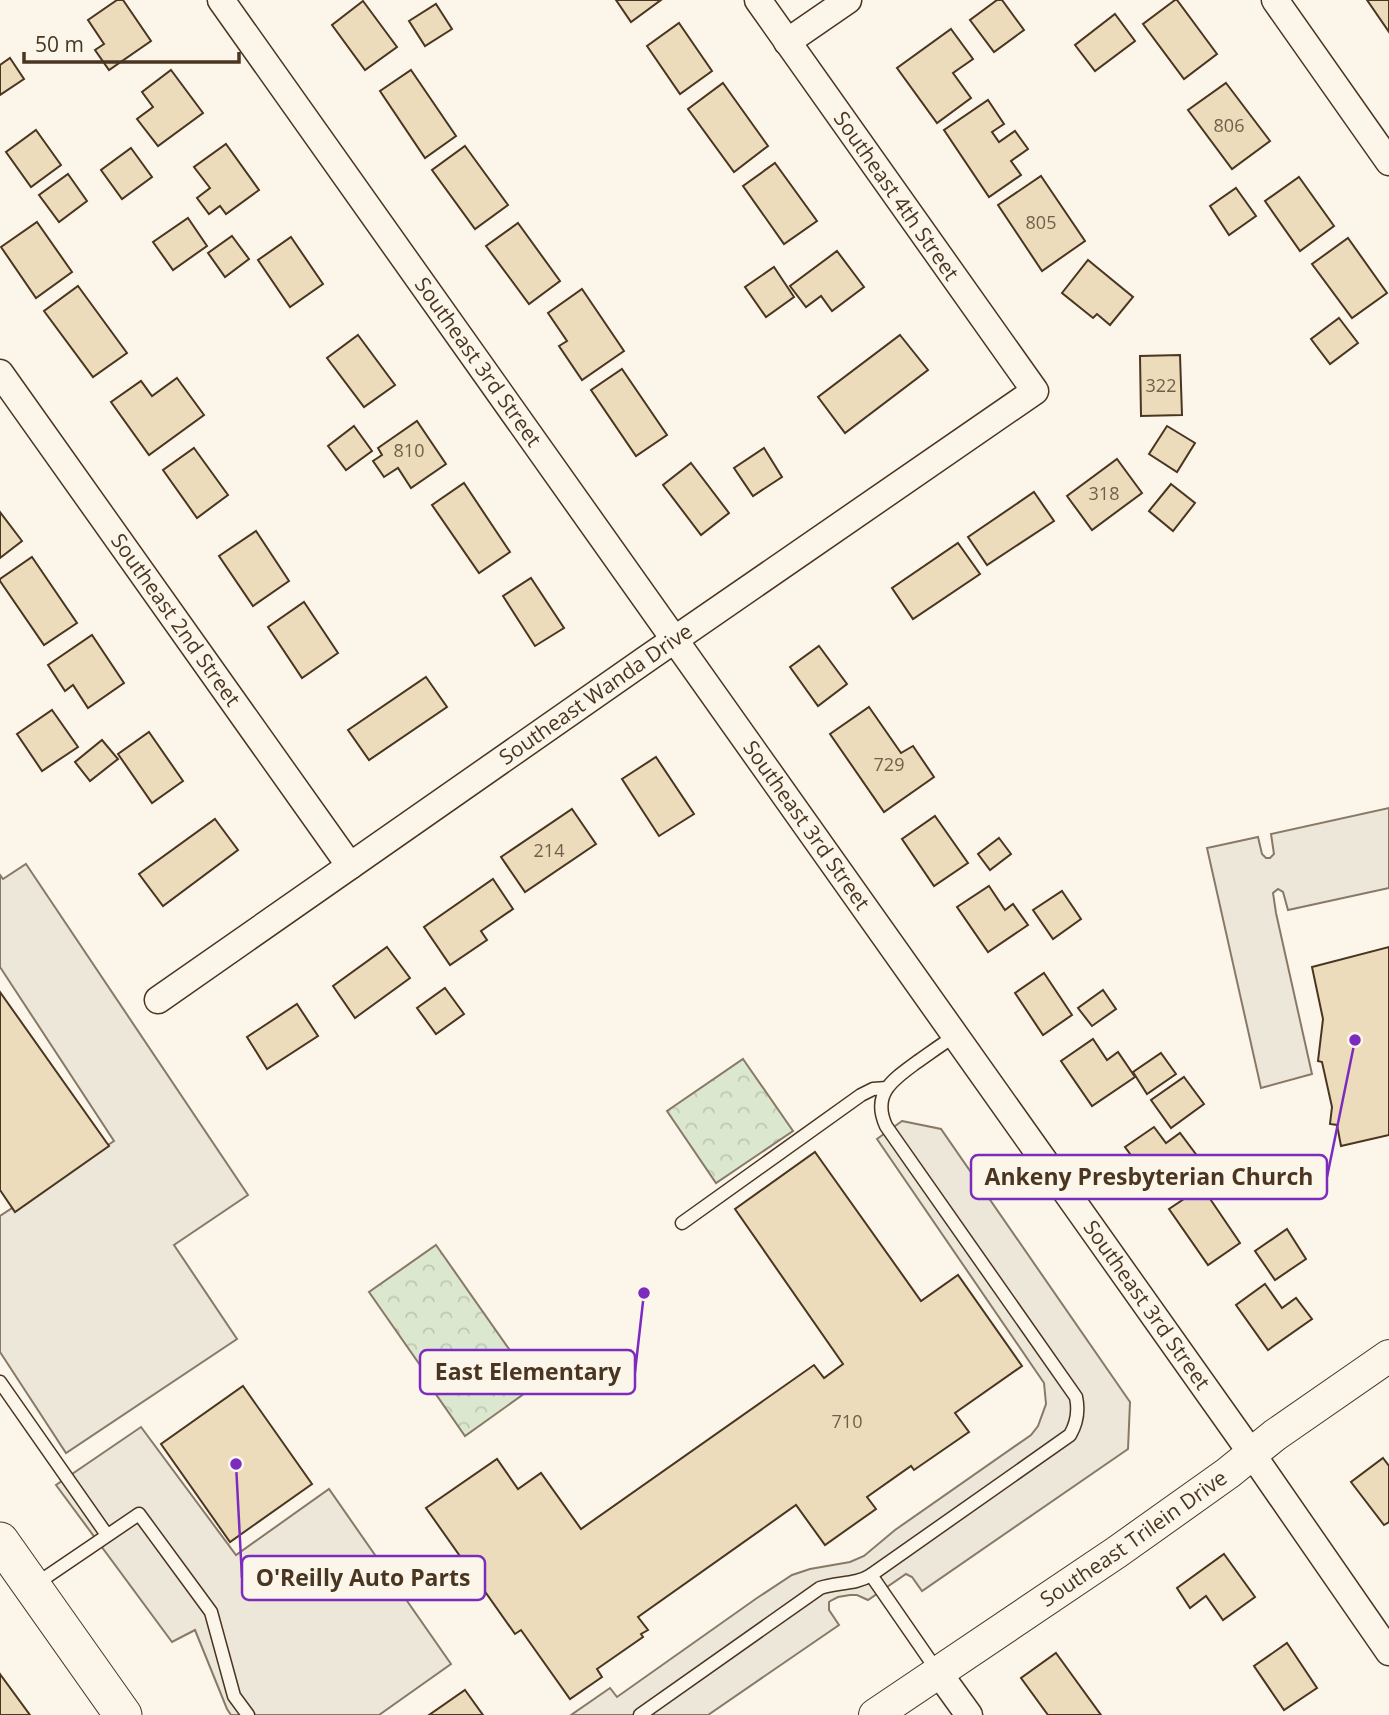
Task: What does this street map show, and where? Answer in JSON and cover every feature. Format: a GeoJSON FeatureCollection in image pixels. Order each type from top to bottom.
{"type":"FeatureCollection","features":[{"type":"Feature","properties":{"kind":"main road"},"geometry":{"type":"LineString","coordinates":[[0,1541],[123,1715]]}},
{"type":"Feature","properties":{"kind":"street","name":"Southeast 3rd Street"},"geometry":{"type":"LineString","coordinates":[[221,0],[1252,1454],[1389,1653]]}},
{"type":"Feature","properties":{"kind":"street","name":"Southeast 4th Street"},"geometry":{"type":"LineString","coordinates":[[758,0],[1035,391]]}},
{"type":"Feature","properties":{"kind":"street"},"geometry":{"type":"LineString","coordinates":[[787,42],[848,0]]}},
{"type":"Feature","properties":{"kind":"street"},"geometry":{"type":"LineString","coordinates":[[1275,0],[1389,162]]}},
{"type":"Feature","properties":{"kind":"street","name":"Southeast 2nd Street"},"geometry":{"type":"LineString","coordinates":[[0,373],[350,866]]}},
{"type":"Feature","properties":{"kind":"street","name":"Southeast Wanda Drive"},"geometry":{"type":"LineString","coordinates":[[158,1000],[1035,391]]}},
{"type":"Feature","properties":{"kind":"street","name":"Southeast Trilein Drive"},"geometry":{"type":"LineString","coordinates":[[875,1715],[1117,1552],[1389,1356]]}},
{"type":"Feature","properties":{"kind":"street"},"geometry":{"type":"LineString","coordinates":[[938,1672],[969,1715]]}},
{"type":"Feature","properties":{"kind":"lane"},"geometry":{"type":"LineString","coordinates":[[640,1715],[820,1588],[863,1580],[871,1575],[1070,1436],[1075,1426],[1076,1397],[886,1126],[881,1110],[883,1096],[893,1080],[955,1035]]}},
{"type":"Feature","properties":{"kind":"lane"},"geometry":{"type":"LineString","coordinates":[[682,1223],[861,1095],[873,1089],[887,1088]]}},
{"type":"Feature","properties":{"kind":"lane"},"geometry":{"type":"LineString","coordinates":[[0,1382],[107,1535]]}},
{"type":"Feature","properties":{"kind":"lane"},"geometry":{"type":"LineString","coordinates":[[32,1587],[139,1514],[211,1612],[234,1696],[248,1715]]}},
{"type":"Feature","properties":{"kind":"lane"},"geometry":{"type":"LineString","coordinates":[[871,1575],[938,1672]]}},
{"type":"Feature","properties":{"kind":"green space"},"geometry":{"type":"Polygon","coordinates":[[[743,1059],[793,1131],[716,1183],[667,1111],[743,1059]]]}},
{"type":"Feature","properties":{"kind":"green space"},"geometry":{"type":"Polygon","coordinates":[[[436,1245],[535,1386],[465,1436],[433,1390],[436,1388],[369,1292],[436,1245]]]}},
{"type":"Feature","properties":{"kind":"shaded area"},"geometry":{"type":"Polygon","coordinates":[[[1389,808],[1389,888],[1288,910],[1283,892],[1278,889],[1273,893],[1312,1074],[1261,1088],[1207,848],[1258,837],[1262,854],[1270,858],[1274,854],[1271,834],[1389,808]]]}},
{"type":"Feature","properties":{"kind":"shaded area"},"geometry":{"type":"Polygon","coordinates":[[[26,864],[248,1195],[174,1245],[237,1339],[66,1453],[0,1352],[0,1216],[114,1141],[0,967],[0,875],[3,879],[26,864]]]}},
{"type":"Feature","properties":{"kind":"shaded area"},"geometry":{"type":"Polygon","coordinates":[[[902,1121],[941,1129],[1130,1402],[1128,1449],[922,1591],[912,1577],[906,1574],[868,1600],[850,1595],[832,1600],[829,1602],[829,1610],[839,1625],[708,1715],[571,1715],[610,1688],[617,1697],[792,1575],[850,1562],[864,1556],[895,1530],[1031,1435],[1038,1426],[1046,1404],[1044,1383],[877,1139],[902,1121]]]}},
{"type":"Feature","properties":{"kind":"shaded area"},"geometry":{"type":"Polygon","coordinates":[[[141,1427],[236,1555],[329,1489],[451,1664],[379,1715],[231,1715],[195,1630],[172,1642],[56,1485],[141,1427]]]}},
{"type":"Feature","properties":{"kind":"building"},"geometry":{"type":"Polygon","coordinates":[[[117,0],[123,0],[151,41],[109,70],[95,50],[104,44],[88,20],[117,0]]]}},
{"type":"Feature","properties":{"kind":"building"},"geometry":{"type":"Polygon","coordinates":[[[616,0],[661,0],[631,22],[616,0]]]}},
{"type":"Feature","properties":{"kind":"building"},"geometry":{"type":"Polygon","coordinates":[[[997,0],[1002,0],[1024,30],[994,52],[970,20],[997,0]]]}},
{"type":"Feature","properties":{"kind":"building"},"geometry":{"type":"Polygon","coordinates":[[[1175,0],[1217,54],[1184,79],[1143,24],[1175,0]]]}},
{"type":"Feature","properties":{"kind":"building"},"geometry":{"type":"Polygon","coordinates":[[[1367,0],[1389,0],[1389,32],[1367,0]]]}},
{"type":"Feature","properties":{"kind":"building"},"geometry":{"type":"Polygon","coordinates":[[[363,1],[397,47],[365,70],[332,25],[363,1]]]}},
{"type":"Feature","properties":{"kind":"building"},"geometry":{"type":"Polygon","coordinates":[[[436,4],[452,29],[425,46],[409,21],[436,4]]]}},
{"type":"Feature","properties":{"kind":"building"},"geometry":{"type":"Polygon","coordinates":[[[1115,14],[1135,41],[1095,71],[1075,45],[1115,14]]]}},
{"type":"Feature","properties":{"kind":"building"},"geometry":{"type":"Polygon","coordinates":[[[679,23],[712,71],[680,94],[647,46],[679,23]]]}},
{"type":"Feature","properties":{"kind":"building"},"geometry":{"type":"Polygon","coordinates":[[[951,29],[973,59],[953,73],[971,98],[937,123],[897,68],[951,29]]]}},
{"type":"Feature","properties":{"kind":"building"},"geometry":{"type":"Polygon","coordinates":[[[10,58],[24,79],[0,95],[0,65],[10,58]]]}},
{"type":"Feature","properties":{"kind":"building"},"geometry":{"type":"Polygon","coordinates":[[[171,70],[203,113],[158,146],[137,119],[153,107],[142,92],[171,70]]]}},
{"type":"Feature","properties":{"kind":"building"},"geometry":{"type":"Polygon","coordinates":[[[411,70],[456,136],[425,158],[380,91],[411,70]]]}},
{"type":"Feature","properties":{"kind":"building"},"geometry":{"type":"Polygon","coordinates":[[[723,83],[768,146],[734,172],[688,109],[723,83]]]}},
{"type":"Feature","properties":{"kind":"building"},"geometry":{"type":"Polygon","coordinates":[[[1226,83],[1270,141],[1232,169],[1188,110],[1226,83]]]}},
{"type":"Feature","properties":{"kind":"building"},"geometry":{"type":"Polygon","coordinates":[[[988,100],[1004,124],[992,132],[999,142],[1015,131],[1028,149],[1011,161],[1021,175],[989,197],[944,130],[988,100]]]}},
{"type":"Feature","properties":{"kind":"building"},"geometry":{"type":"Polygon","coordinates":[[[36,130],[61,165],[31,187],[6,152],[36,130]]]}},
{"type":"Feature","properties":{"kind":"building"},"geometry":{"type":"Polygon","coordinates":[[[226,144],[259,190],[226,214],[220,206],[209,214],[197,198],[210,188],[194,167],[226,144]]]}},
{"type":"Feature","properties":{"kind":"building"},"geometry":{"type":"Polygon","coordinates":[[[465,146],[508,205],[475,229],[432,170],[465,146]]]}},
{"type":"Feature","properties":{"kind":"building"},"geometry":{"type":"Polygon","coordinates":[[[131,148],[152,177],[122,199],[101,170],[131,148]]]}},
{"type":"Feature","properties":{"kind":"building"},"geometry":{"type":"Polygon","coordinates":[[[775,163],[817,221],[784,244],[743,186],[775,163]]]}},
{"type":"Feature","properties":{"kind":"building"},"geometry":{"type":"Polygon","coordinates":[[[68,174],[87,201],[59,222],[39,195],[68,174]]]}},
{"type":"Feature","properties":{"kind":"building"},"geometry":{"type":"Polygon","coordinates":[[[1041,176],[1085,241],[1042,271],[998,205],[1041,176]]]}},
{"type":"Feature","properties":{"kind":"building"},"geometry":{"type":"Polygon","coordinates":[[[1299,177],[1334,226],[1300,251],[1265,201],[1299,177]]]}},
{"type":"Feature","properties":{"kind":"building"},"geometry":{"type":"Polygon","coordinates":[[[1236,188],[1256,216],[1229,235],[1210,206],[1236,188]]]}},
{"type":"Feature","properties":{"kind":"building"},"geometry":{"type":"Polygon","coordinates":[[[188,218],[207,246],[173,270],[153,242],[188,218]]]}},
{"type":"Feature","properties":{"kind":"building"},"geometry":{"type":"Polygon","coordinates":[[[37,222],[72,272],[36,298],[1,247],[37,222]]]}},
{"type":"Feature","properties":{"kind":"building"},"geometry":{"type":"Polygon","coordinates":[[[518,223],[560,281],[529,304],[486,246],[518,223]]]}},
{"type":"Feature","properties":{"kind":"building"},"geometry":{"type":"Polygon","coordinates":[[[232,236],[249,259],[225,277],[208,253],[232,236]]]}},
{"type":"Feature","properties":{"kind":"building"},"geometry":{"type":"Polygon","coordinates":[[[291,237],[323,284],[290,307],[258,260],[291,237]]]}},
{"type":"Feature","properties":{"kind":"building"},"geometry":{"type":"Polygon","coordinates":[[[1348,238],[1387,293],[1352,318],[1312,264],[1348,238]]]}},
{"type":"Feature","properties":{"kind":"building"},"geometry":{"type":"Polygon","coordinates":[[[837,251],[864,287],[832,311],[821,296],[806,307],[790,286],[837,251]]]}},
{"type":"Feature","properties":{"kind":"building"},"geometry":{"type":"Polygon","coordinates":[[[1088,260],[1133,297],[1110,325],[1097,314],[1093,318],[1062,293],[1088,260]]]}},
{"type":"Feature","properties":{"kind":"building"},"geometry":{"type":"Polygon","coordinates":[[[774,267],[794,297],[766,317],[745,287],[774,267]]]}},
{"type":"Feature","properties":{"kind":"building"},"geometry":{"type":"Polygon","coordinates":[[[78,286],[127,353],[93,377],[44,311],[78,286]]]}},
{"type":"Feature","properties":{"kind":"building"},"geometry":{"type":"Polygon","coordinates":[[[582,289],[624,351],[582,380],[559,346],[567,341],[548,313],[582,289]]]}},
{"type":"Feature","properties":{"kind":"building"},"geometry":{"type":"Polygon","coordinates":[[[1339,318],[1358,343],[1330,364],[1311,339],[1339,318]]]}},
{"type":"Feature","properties":{"kind":"building"},"geometry":{"type":"Polygon","coordinates":[[[358,335],[395,385],[364,407],[327,358],[358,335]]]}},
{"type":"Feature","properties":{"kind":"building"},"geometry":{"type":"Polygon","coordinates":[[[900,335],[928,370],[845,433],[818,397],[900,335]]]}},
{"type":"Feature","properties":{"kind":"building"},"geometry":{"type":"Polygon","coordinates":[[[1180,355],[1182,415],[1141,416],[1140,356],[1180,355]]]}},
{"type":"Feature","properties":{"kind":"building"},"geometry":{"type":"Polygon","coordinates":[[[622,369],[667,435],[636,456],[591,390],[622,369]]]}},
{"type":"Feature","properties":{"kind":"building"},"geometry":{"type":"Polygon","coordinates":[[[177,378],[204,415],[149,455],[111,402],[141,381],[152,396],[177,378]]]}},
{"type":"Feature","properties":{"kind":"building"},"geometry":{"type":"Polygon","coordinates":[[[417,421],[446,464],[411,488],[398,468],[384,477],[373,461],[382,455],[378,448],[417,421]]]}},
{"type":"Feature","properties":{"kind":"building"},"geometry":{"type":"Polygon","coordinates":[[[354,426],[372,451],[346,470],[328,446],[354,426]]]}},
{"type":"Feature","properties":{"kind":"building"},"geometry":{"type":"Polygon","coordinates":[[[1167,426],[1195,443],[1177,472],[1149,454],[1167,426]]]}},
{"type":"Feature","properties":{"kind":"building"},"geometry":{"type":"Polygon","coordinates":[[[194,448],[228,495],[197,518],[163,470],[194,448]]]}},
{"type":"Feature","properties":{"kind":"building"},"geometry":{"type":"Polygon","coordinates":[[[764,448],[782,477],[753,496],[734,468],[764,448]]]}},
{"type":"Feature","properties":{"kind":"building"},"geometry":{"type":"Polygon","coordinates":[[[1117,459],[1142,493],[1092,530],[1067,496],[1117,459]]]}},
{"type":"Feature","properties":{"kind":"building"},"geometry":{"type":"Polygon","coordinates":[[[691,463],[729,513],[701,535],[663,485],[691,463]]]}},
{"type":"Feature","properties":{"kind":"building"},"geometry":{"type":"Polygon","coordinates":[[[464,483],[510,552],[479,573],[432,505],[464,483]]]}},
{"type":"Feature","properties":{"kind":"building"},"geometry":{"type":"Polygon","coordinates":[[[1171,484],[1195,503],[1173,531],[1149,511],[1171,484]]]}},
{"type":"Feature","properties":{"kind":"building"},"geometry":{"type":"Polygon","coordinates":[[[1034,492],[1054,521],[987,565],[968,537],[1034,492]]]}},
{"type":"Feature","properties":{"kind":"building"},"geometry":{"type":"Polygon","coordinates":[[[0,512],[22,541],[0,558],[0,512]]]}},
{"type":"Feature","properties":{"kind":"building"},"geometry":{"type":"Polygon","coordinates":[[[256,531],[289,581],[253,606],[219,556],[256,531]]]}},
{"type":"Feature","properties":{"kind":"building"},"geometry":{"type":"Polygon","coordinates":[[[958,543],[980,574],[913,619],[892,588],[958,543]]]}},
{"type":"Feature","properties":{"kind":"building"},"geometry":{"type":"Polygon","coordinates":[[[32,557],[77,623],[44,645],[0,581],[32,557]]]}},
{"type":"Feature","properties":{"kind":"building"},"geometry":{"type":"Polygon","coordinates":[[[531,578],[564,628],[535,646],[503,596],[531,578]]]}},
{"type":"Feature","properties":{"kind":"building"},"geometry":{"type":"Polygon","coordinates":[[[304,602],[338,653],[302,678],[268,627],[304,602]]]}},
{"type":"Feature","properties":{"kind":"building"},"geometry":{"type":"Polygon","coordinates":[[[92,635],[124,683],[88,708],[73,685],[65,691],[48,665],[92,635]]]}},
{"type":"Feature","properties":{"kind":"building"},"geometry":{"type":"Polygon","coordinates":[[[819,646],[847,684],[818,706],[790,667],[819,646]]]}},
{"type":"Feature","properties":{"kind":"building"},"geometry":{"type":"Polygon","coordinates":[[[426,677],[447,707],[369,760],[348,730],[426,677]]]}},
{"type":"Feature","properties":{"kind":"building"},"geometry":{"type":"Polygon","coordinates":[[[869,707],[901,753],[913,746],[934,777],[884,812],[830,734],[869,707]]]}},
{"type":"Feature","properties":{"kind":"building"},"geometry":{"type":"Polygon","coordinates":[[[52,710],[78,747],[42,771],[17,734],[52,710]]]}},
{"type":"Feature","properties":{"kind":"building"},"geometry":{"type":"Polygon","coordinates":[[[149,732],[183,781],[152,803],[118,754],[149,732]]]}},
{"type":"Feature","properties":{"kind":"building"},"geometry":{"type":"Polygon","coordinates":[[[102,740],[118,759],[90,781],[75,762],[102,740]]]}},
{"type":"Feature","properties":{"kind":"building"},"geometry":{"type":"Polygon","coordinates":[[[656,757],[694,814],[659,836],[622,779],[656,757]]]}},
{"type":"Feature","properties":{"kind":"building"},"geometry":{"type":"Polygon","coordinates":[[[572,809],[596,844],[525,892],[501,857],[572,809]]]}},
{"type":"Feature","properties":{"kind":"building"},"geometry":{"type":"Polygon","coordinates":[[[935,816],[968,863],[934,886],[902,839],[935,816]]]}},
{"type":"Feature","properties":{"kind":"building"},"geometry":{"type":"Polygon","coordinates":[[[215,819],[238,850],[163,906],[139,874],[215,819]]]}},
{"type":"Feature","properties":{"kind":"building"},"geometry":{"type":"Polygon","coordinates":[[[999,838],[1011,854],[990,870],[978,854],[999,838]]]}},
{"type":"Feature","properties":{"kind":"building"},"geometry":{"type":"Polygon","coordinates":[[[493,879],[513,909],[481,931],[487,940],[450,965],[424,927],[493,879]]]}},
{"type":"Feature","properties":{"kind":"building"},"geometry":{"type":"Polygon","coordinates":[[[989,886],[1005,910],[1013,904],[1028,925],[988,952],[957,907],[989,886]]]}},
{"type":"Feature","properties":{"kind":"building"},"geometry":{"type":"Polygon","coordinates":[[[1062,891],[1081,919],[1053,939],[1033,910],[1062,891]]]}},
{"type":"Feature","properties":{"kind":"building"},"geometry":{"type":"Polygon","coordinates":[[[387,947],[410,978],[355,1018],[333,986],[387,947]]]}},
{"type":"Feature","properties":{"kind":"building"},"geometry":{"type":"Polygon","coordinates":[[[1389,947],[1389,1135],[1341,1146],[1337,1125],[1330,1124],[1332,1107],[1322,1062],[1318,1061],[1323,1019],[1312,967],[1389,947]]]}},
{"type":"Feature","properties":{"kind":"building"},"geometry":{"type":"Polygon","coordinates":[[[1044,973],[1072,1015],[1043,1035],[1015,993],[1044,973]]]}},
{"type":"Feature","properties":{"kind":"building"},"geometry":{"type":"Polygon","coordinates":[[[445,988],[464,1014],[436,1034],[417,1008],[445,988]]]}},
{"type":"Feature","properties":{"kind":"building"},"geometry":{"type":"Polygon","coordinates":[[[1103,990],[1116,1009],[1092,1026],[1078,1008],[1103,990]]]}},
{"type":"Feature","properties":{"kind":"building"},"geometry":{"type":"Polygon","coordinates":[[[0,992],[109,1146],[15,1212],[0,1190],[0,992]]]}},
{"type":"Feature","properties":{"kind":"building"},"geometry":{"type":"Polygon","coordinates":[[[297,1004],[318,1036],[267,1069],[247,1037],[297,1004]]]}},
{"type":"Feature","properties":{"kind":"building"},"geometry":{"type":"Polygon","coordinates":[[[1093,1039],[1107,1060],[1118,1052],[1135,1077],[1092,1106],[1061,1061],[1093,1039]]]}},
{"type":"Feature","properties":{"kind":"building"},"geometry":{"type":"Polygon","coordinates":[[[1161,1053],[1176,1074],[1147,1094],[1133,1072],[1161,1053]]]}},
{"type":"Feature","properties":{"kind":"building"},"geometry":{"type":"Polygon","coordinates":[[[1184,1077],[1204,1104],[1171,1128],[1151,1100],[1184,1077]]]}},
{"type":"Feature","properties":{"kind":"building"},"geometry":{"type":"Polygon","coordinates":[[[1154,1127],[1166,1143],[1180,1133],[1198,1157],[1155,1188],[1125,1147],[1154,1127]]]}},
{"type":"Feature","properties":{"kind":"building"},"geometry":{"type":"Polygon","coordinates":[[[815,1152],[921,1301],[958,1275],[1022,1366],[955,1413],[969,1432],[914,1470],[911,1466],[867,1497],[876,1509],[825,1545],[796,1505],[638,1617],[648,1630],[641,1634],[643,1637],[597,1669],[602,1677],[570,1699],[521,1630],[515,1634],[426,1508],[497,1459],[518,1489],[541,1473],[581,1529],[814,1365],[824,1378],[843,1364],[735,1209],[815,1152]]]}},
{"type":"Feature","properties":{"kind":"building"},"geometry":{"type":"Polygon","coordinates":[[[1202,1187],[1240,1243],[1208,1265],[1169,1209],[1202,1187]]]}},
{"type":"Feature","properties":{"kind":"building"},"geometry":{"type":"Polygon","coordinates":[[[1287,1229],[1306,1259],[1275,1280],[1255,1251],[1287,1229]]]}},
{"type":"Feature","properties":{"kind":"building"},"geometry":{"type":"Polygon","coordinates":[[[1265,1284],[1282,1308],[1296,1298],[1312,1319],[1268,1350],[1236,1305],[1265,1284]]]}},
{"type":"Feature","properties":{"kind":"building"},"geometry":{"type":"Polygon","coordinates":[[[243,1386],[312,1484],[230,1542],[161,1444],[243,1386]]]}},
{"type":"Feature","properties":{"kind":"building"},"geometry":{"type":"Polygon","coordinates":[[[1383,1458],[1389,1466],[1389,1522],[1384,1525],[1351,1482],[1383,1458]]]}},
{"type":"Feature","properties":{"kind":"building"},"geometry":{"type":"Polygon","coordinates":[[[1224,1554],[1255,1597],[1223,1620],[1206,1596],[1190,1608],[1177,1588],[1224,1554]]]}},
{"type":"Feature","properties":{"kind":"building"},"geometry":{"type":"Polygon","coordinates":[[[1287,1643],[1317,1688],[1284,1710],[1254,1666],[1287,1643]]]}},
{"type":"Feature","properties":{"kind":"building"},"geometry":{"type":"Polygon","coordinates":[[[1056,1653],[1101,1715],[1048,1715],[1021,1678],[1056,1653]]]}},
{"type":"Feature","properties":{"kind":"building"},"geometry":{"type":"Polygon","coordinates":[[[0,1674],[30,1715],[0,1715],[0,1674]]]}},
{"type":"Feature","properties":{"kind":"building"},"geometry":{"type":"Polygon","coordinates":[[[465,1690],[483,1715],[429,1715],[465,1690]]]}},
{"type":"Feature","properties":{"kind":"place","name":"Ankeny Presbyterian Church"},"geometry":{"type":"Point","coordinates":[1355,1040]}},
{"type":"Feature","properties":{"kind":"place","name":"East Elementary"},"geometry":{"type":"Point","coordinates":[644,1293]}},
{"type":"Feature","properties":{"kind":"place","name":"O'Reilly Auto Parts"},"geometry":{"type":"Point","coordinates":[236,1464]}}]}
